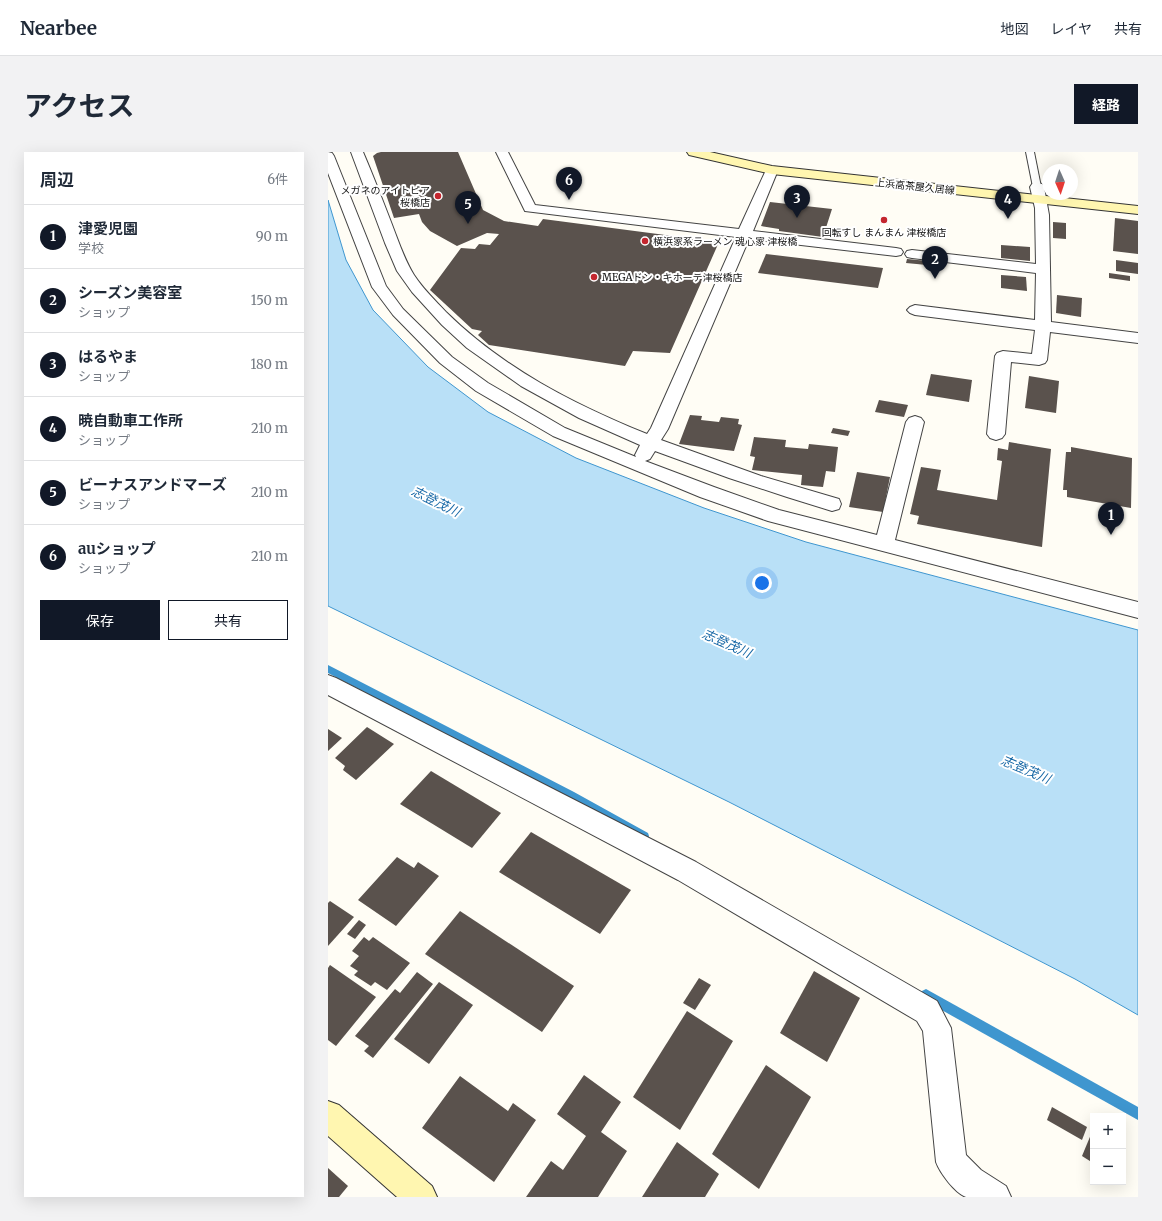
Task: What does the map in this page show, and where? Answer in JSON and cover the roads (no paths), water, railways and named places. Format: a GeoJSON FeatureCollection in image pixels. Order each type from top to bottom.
{"type":"FeatureCollection","features":[{"type":"Feature","properties":{"kind":"main road","name":"上浜高茶屋久居線"},"geometry":{"type":"LineString","coordinates":[[693,152],[772,170],[846,180],[1042,192]]}},
{"type":"Feature","properties":{"kind":"main road","name":"上浜高茶屋久居線"},"geometry":{"type":"LineString","coordinates":[[732,152],[779,161],[1042,192]]}},
{"type":"Feature","properties":{"kind":"main road"},"geometry":{"type":"LineString","coordinates":[[1078,192],[1138,198]]}},
{"type":"Feature","properties":{"kind":"main road","name":"上浜高茶屋久居線"},"geometry":{"type":"LineString","coordinates":[[1078,199],[1138,210]]}},
{"type":"Feature","properties":{"kind":"main road"},"geometry":{"type":"LineString","coordinates":[[328,1116],[421,1197]]}},
{"type":"Feature","properties":{"kind":"street"},"geometry":{"type":"LineString","coordinates":[[358,152],[396,254],[408,277],[436,311],[485,356],[530,386],[567,406],[650,442],[736,475],[788,492],[832,504]]}},
{"type":"Feature","properties":{"kind":"street"},"geometry":{"type":"LineString","coordinates":[[502,152],[530,208],[896,252]]}},
{"type":"Feature","properties":{"kind":"street"},"geometry":{"type":"LineString","coordinates":[[328,156],[379,287],[398,312],[421,337],[446,360],[482,387],[558,432],[639,466],[775,516],[1138,610]]}},
{"type":"Feature","properties":{"kind":"street"},"geometry":{"type":"LineString","coordinates":[[639,466],[650,442],[659,428],[772,170]]}},
{"type":"Feature","properties":{"kind":"street"},"geometry":{"type":"LineString","coordinates":[[996,434],[1003,356],[1039,360],[1044,326],[1042,200]]}},
{"type":"Feature","properties":{"kind":"street"},"geometry":{"type":"LineString","coordinates":[[912,254],[1043,269]]}},
{"type":"Feature","properties":{"kind":"street"},"geometry":{"type":"LineString","coordinates":[[915,310],[1138,338]]}},
{"type":"Feature","properties":{"kind":"street"},"geometry":{"type":"LineString","coordinates":[[884,545],[915,422]]}},
{"type":"Feature","properties":{"kind":"street"},"geometry":{"type":"LineString","coordinates":[[328,684],[687,871],[927,1011],[938,1028],[951,1162],[970,1181],[995,1197]]}},
{"type":"Feature","properties":{"kind":"lane"},"geometry":{"type":"LineString","coordinates":[[1030,152],[1042,192]]}},
{"type":"Feature","properties":{"kind":"water","name":"志登茂川"},"geometry":{"type":"Polygon","coordinates":[[[328,200],[346,260],[373,310],[428,367],[488,412],[576,458],[704,508],[806,542],[1138,630],[1138,1015],[1075,979],[729,802],[328,606],[328,200]]]}},
{"type":"Feature","properties":{"kind":"waterway"},"geometry":{"type":"LineString","coordinates":[[328,669],[571,795],[644,836]]}},
{"type":"Feature","properties":{"kind":"waterway"},"geometry":{"type":"LineString","coordinates":[[926,995],[1138,1114]]}},
{"type":"Feature","properties":{"kind":"place","name":"メガネのアイトピア 桜橋店"},"geometry":{"type":"Point","coordinates":[438,196]}},
{"type":"Feature","properties":{"kind":"place","name":"auショップ"},"geometry":{"type":"Point","coordinates":[569,200]}},
{"type":"Feature","properties":{"kind":"place","name":"はるやま"},"geometry":{"type":"Point","coordinates":[797,218]}},
{"type":"Feature","properties":{"kind":"place","name":"暁自動車工作所"},"geometry":{"type":"Point","coordinates":[1008,219]}},
{"type":"Feature","properties":{"kind":"place","name":"回転すし まんまん 津桜橋店"},"geometry":{"type":"Point","coordinates":[884,220]}},
{"type":"Feature","properties":{"kind":"place","name":"ビーナスアンドマーズ"},"geometry":{"type":"Point","coordinates":[468,224]}},
{"type":"Feature","properties":{"kind":"place","name":"横浜家系ラーメン 魂心家 津桜橋"},"geometry":{"type":"Point","coordinates":[645,241]}},
{"type":"Feature","properties":{"kind":"place","name":"MEGAドン・キホーテ津桜橋店"},"geometry":{"type":"Point","coordinates":[594,277]}},
{"type":"Feature","properties":{"kind":"place","name":"シーズン美容室"},"geometry":{"type":"Point","coordinates":[935,279]}},
{"type":"Feature","properties":{"kind":"place","name":"津愛児園"},"geometry":{"type":"Point","coordinates":[1111,535]}}]}
